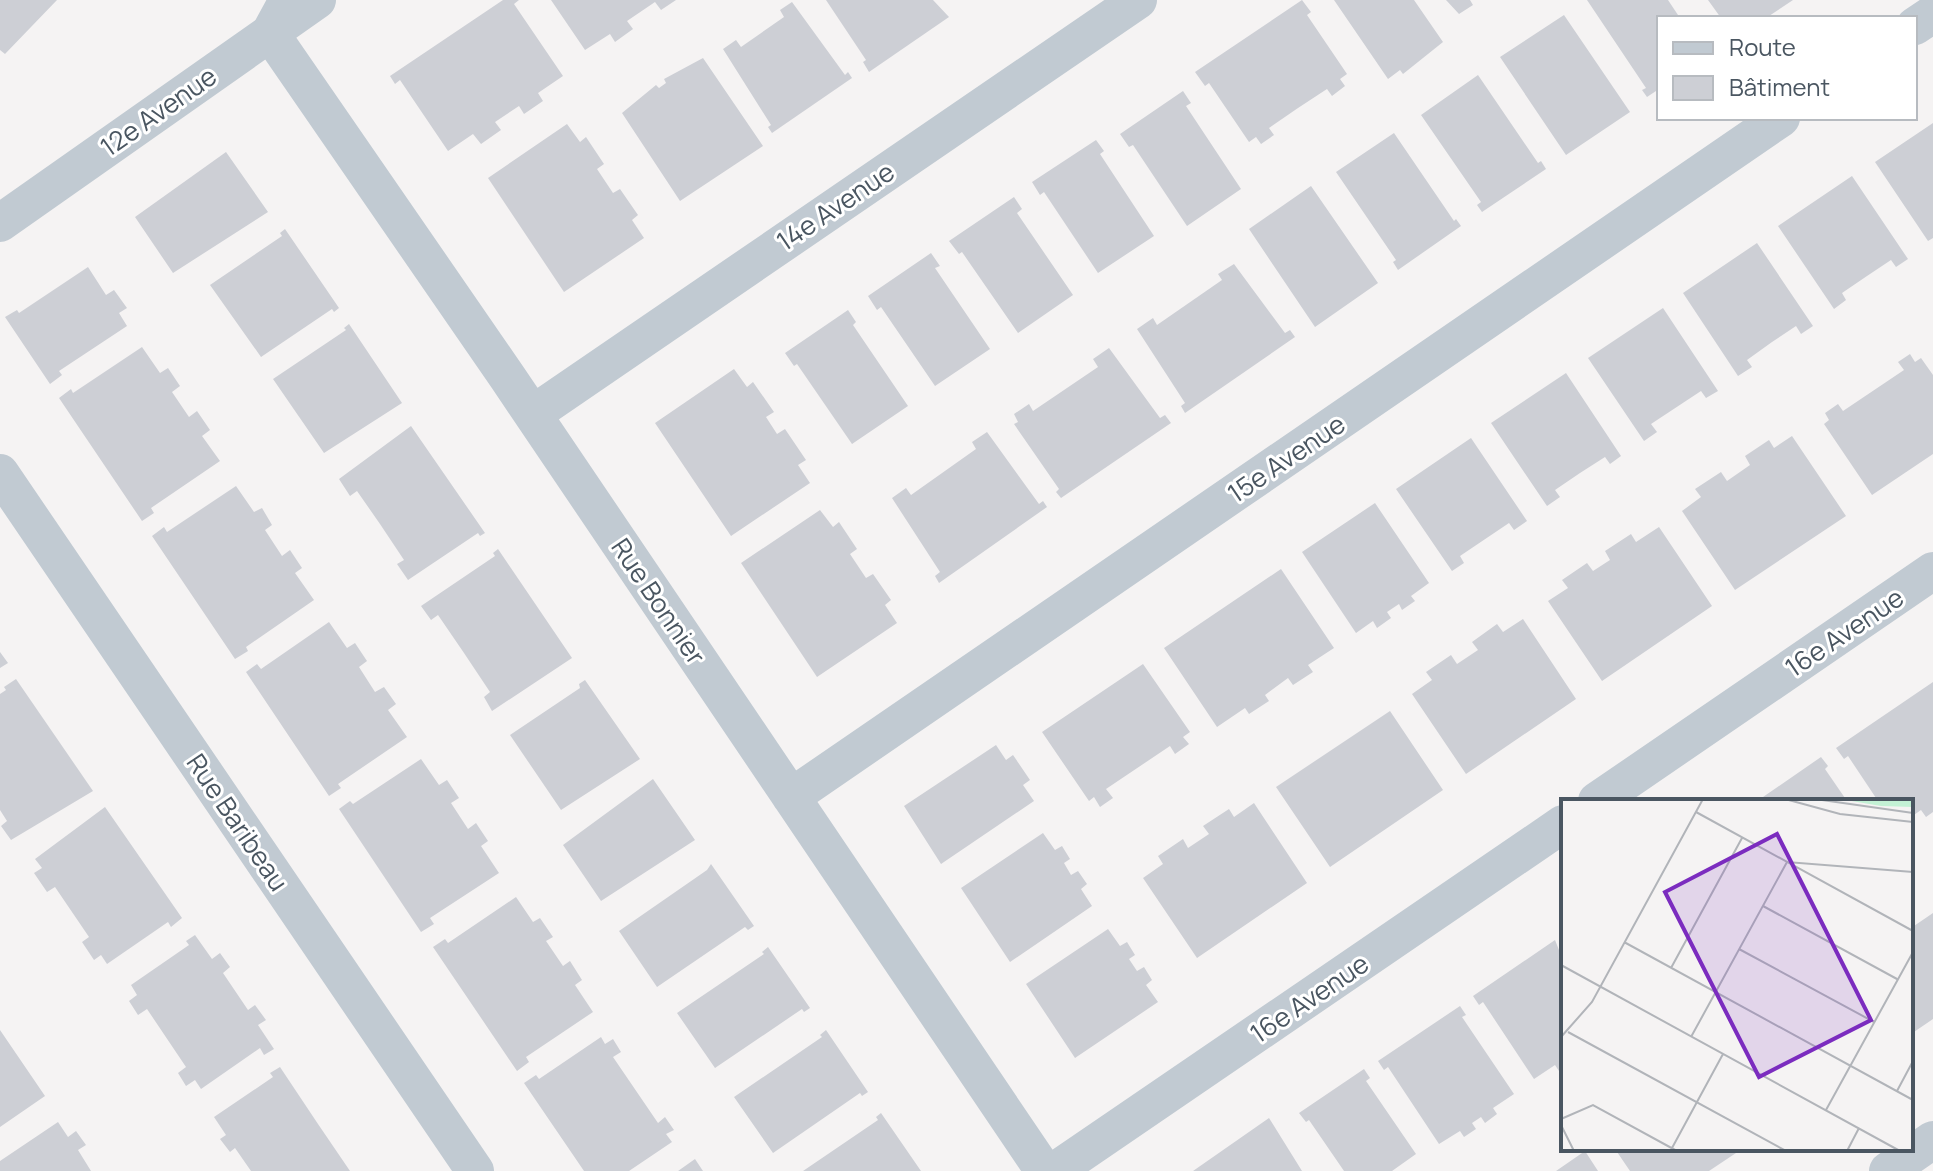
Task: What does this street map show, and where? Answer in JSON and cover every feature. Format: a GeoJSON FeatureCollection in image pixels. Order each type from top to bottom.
{"type":"FeatureCollection","features":[{"type":"Feature","properties":{"kind":"street","name":"12e Avenue"},"geometry":{"type":"LineString","coordinates":[[0,223],[279,16],[317,0]]}},
{"type":"Feature","properties":{"kind":"street","name":"14e Avenue"},"geometry":{"type":"LineString","coordinates":[[533,414],[1138,0]]}},
{"type":"Feature","properties":{"kind":"street","name":"Rue Bonnier"},"geometry":{"type":"LineString","coordinates":[[279,16],[533,414],[1044,1171]]}},
{"type":"Feature","properties":{"kind":"street","name":"15e Avenue"},"geometry":{"type":"LineString","coordinates":[[791,797],[1778,120]]}},
{"type":"Feature","properties":{"kind":"street","name":"Rue Baribeau"},"geometry":{"type":"LineString","coordinates":[[0,473],[475,1171]]}},
{"type":"Feature","properties":{"kind":"street","name":"16e Avenue"},"geometry":{"type":"LineString","coordinates":[[1600,799],[1933,571]]}},
{"type":"Feature","properties":{"kind":"street","name":"16e Avenue"},"geometry":{"type":"LineString","coordinates":[[1055,1171],[1561,825]]}},
{"type":"Feature","properties":{"kind":"street"},"geometry":{"type":"LineString","coordinates":[[1888,1171],[1933,1140]]}},
{"type":"Feature","properties":{"kind":"building"},"geometry":{"type":"Polygon","coordinates":[[[0,0],[57,0],[5,54],[0,50],[0,0]]]}},
{"type":"Feature","properties":{"kind":"building"},"geometry":{"type":"Polygon","coordinates":[[[503,0],[519,0],[514,4],[563,76],[538,93],[543,101],[524,114],[519,106],[495,122],[501,130],[481,144],[473,134],[448,151],[400,80],[395,84],[390,76],[503,0]]]}},
{"type":"Feature","properties":{"kind":"building"},"geometry":{"type":"Polygon","coordinates":[[[551,0],[676,0],[661,10],[655,2],[627,21],[633,29],[615,42],[610,34],[585,50],[551,0]]]}},
{"type":"Feature","properties":{"kind":"building"},"geometry":{"type":"Polygon","coordinates":[[[826,0],[933,0],[949,17],[869,72],[863,62],[866,60],[826,0]]]}},
{"type":"Feature","properties":{"kind":"building"},"geometry":{"type":"Polygon","coordinates":[[[1302,0],[1311,12],[1307,15],[1347,74],[1340,79],[1345,86],[1332,96],[1327,89],[1269,128],[1274,135],[1261,144],[1256,137],[1249,142],[1209,83],[1205,86],[1195,72],[1302,0]]]}},
{"type":"Feature","properties":{"kind":"building"},"geometry":{"type":"Polygon","coordinates":[[[1334,0],[1414,0],[1443,42],[1403,74],[1400,70],[1388,79],[1334,0]]]}},
{"type":"Feature","properties":{"kind":"building"},"geometry":{"type":"Polygon","coordinates":[[[1446,0],[1470,0],[1473,5],[1459,14],[1446,0]]]}},
{"type":"Feature","properties":{"kind":"building"},"geometry":{"type":"Polygon","coordinates":[[[1587,0],[1668,0],[1679,16],[1657,16],[1657,90],[1647,97],[1642,90],[1646,88],[1587,0]]]}},
{"type":"Feature","properties":{"kind":"building"},"geometry":{"type":"Polygon","coordinates":[[[1708,0],[1793,0],[1769,16],[1720,16],[1708,0]]]}},
{"type":"Feature","properties":{"kind":"building"},"geometry":{"type":"Polygon","coordinates":[[[792,2],[845,75],[848,72],[852,78],[772,133],[768,127],[771,125],[723,49],[736,40],[741,47],[784,17],[780,10],[792,2]]]}},
{"type":"Feature","properties":{"kind":"building"},"geometry":{"type":"Polygon","coordinates":[[[1564,15],[1630,112],[1566,155],[1500,57],[1564,15]]]}},
{"type":"Feature","properties":{"kind":"building"},"geometry":{"type":"Polygon","coordinates":[[[703,58],[763,146],[680,201],[622,113],[656,85],[659,88],[666,83],[664,79],[703,58]]]}},
{"type":"Feature","properties":{"kind":"building"},"geometry":{"type":"Polygon","coordinates":[[[1478,75],[1538,163],[1541,161],[1546,169],[1482,212],[1477,205],[1481,202],[1421,115],[1478,75]]]}},
{"type":"Feature","properties":{"kind":"building"},"geometry":{"type":"Polygon","coordinates":[[[1183,91],[1191,103],[1186,106],[1241,189],[1187,226],[1133,145],[1129,147],[1120,134],[1183,91]]]}},
{"type":"Feature","properties":{"kind":"building"},"geometry":{"type":"Polygon","coordinates":[[[1933,123],[1933,238],[1928,241],[1875,162],[1933,123]]]}},
{"type":"Feature","properties":{"kind":"building"},"geometry":{"type":"Polygon","coordinates":[[[567,124],[580,142],[586,137],[604,164],[597,169],[613,193],[620,189],[638,215],[632,220],[644,238],[564,292],[488,178],[567,124]]]}},
{"type":"Feature","properties":{"kind":"building"},"geometry":{"type":"Polygon","coordinates":[[[1394,133],[1454,221],[1456,219],[1461,226],[1398,270],[1393,262],[1396,260],[1336,172],[1394,133]]]}},
{"type":"Feature","properties":{"kind":"building"},"geometry":{"type":"Polygon","coordinates":[[[1096,140],[1104,151],[1100,154],[1154,236],[1098,273],[1044,192],[1040,195],[1032,182],[1096,140]]]}},
{"type":"Feature","properties":{"kind":"building"},"geometry":{"type":"Polygon","coordinates":[[[226,152],[268,212],[173,273],[135,217],[226,152]]]}},
{"type":"Feature","properties":{"kind":"building"},"geometry":{"type":"Polygon","coordinates":[[[1852,176],[1908,259],[1896,267],[1891,260],[1867,276],[1842,293],[1846,300],[1834,309],[1778,226],[1852,176]]]}},
{"type":"Feature","properties":{"kind":"building"},"geometry":{"type":"Polygon","coordinates":[[[1311,186],[1378,283],[1315,327],[1249,229],[1311,186]]]}},
{"type":"Feature","properties":{"kind":"building"},"geometry":{"type":"Polygon","coordinates":[[[1014,197],[1022,209],[1017,213],[1073,295],[1018,333],[962,252],[959,254],[949,241],[1014,197]]]}},
{"type":"Feature","properties":{"kind":"building"},"geometry":{"type":"Polygon","coordinates":[[[285,229],[339,308],[334,312],[332,309],[261,357],[210,285],[282,236],[280,233],[285,229]]]}},
{"type":"Feature","properties":{"kind":"building"},"geometry":{"type":"Polygon","coordinates":[[[1757,243],[1813,326],[1801,334],[1796,326],[1772,342],[1747,360],[1752,367],[1738,376],[1683,293],[1757,243]]]}},
{"type":"Feature","properties":{"kind":"building"},"geometry":{"type":"Polygon","coordinates":[[[931,253],[940,266],[935,268],[990,349],[935,386],[881,307],[877,310],[868,296],[931,253]]]}},
{"type":"Feature","properties":{"kind":"building"},"geometry":{"type":"Polygon","coordinates":[[[1234,264],[1285,333],[1290,330],[1295,337],[1185,413],[1181,406],[1185,403],[1137,329],[1153,318],[1157,325],[1222,280],[1218,274],[1234,264]]]}},
{"type":"Feature","properties":{"kind":"building"},"geometry":{"type":"Polygon","coordinates":[[[88,267],[106,295],[114,290],[127,308],[119,313],[127,326],[59,371],[62,375],[50,384],[5,317],[17,310],[19,313],[88,267]]]}},
{"type":"Feature","properties":{"kind":"building"},"geometry":{"type":"Polygon","coordinates":[[[1663,308],[1718,391],[1706,398],[1701,391],[1651,424],[1657,432],[1644,441],[1588,358],[1663,308]]]}},
{"type":"Feature","properties":{"kind":"building"},"geometry":{"type":"Polygon","coordinates":[[[848,310],[856,322],[853,325],[908,406],[852,444],[797,364],[794,366],[785,353],[848,310]]]}},
{"type":"Feature","properties":{"kind":"building"},"geometry":{"type":"Polygon","coordinates":[[[349,324],[402,403],[324,453],[273,379],[346,330],[344,328],[349,324]]]}},
{"type":"Feature","properties":{"kind":"building"},"geometry":{"type":"Polygon","coordinates":[[[142,347],[160,373],[168,368],[180,386],[172,392],[189,417],[197,411],[210,430],[202,436],[220,461],[151,508],[154,513],[142,521],[59,398],[71,389],[73,393],[142,347]]]}},
{"type":"Feature","properties":{"kind":"building"},"geometry":{"type":"Polygon","coordinates":[[[1109,348],[1160,418],[1165,415],[1171,423],[1061,498],[1056,492],[1059,489],[1014,424],[1018,422],[1014,414],[1029,404],[1033,411],[1098,367],[1093,359],[1109,348]]]}},
{"type":"Feature","properties":{"kind":"building"},"geometry":{"type":"Polygon","coordinates":[[[1910,354],[1915,362],[1921,358],[1933,375],[1933,454],[1872,495],[1824,424],[1829,420],[1825,413],[1838,404],[1843,411],[1904,370],[1898,362],[1910,354]]]}},
{"type":"Feature","properties":{"kind":"building"},"geometry":{"type":"Polygon","coordinates":[[[734,369],[747,387],[753,382],[774,412],[766,417],[777,434],[785,429],[806,460],[798,465],[810,483],[731,536],[655,423],[734,369]]]}},
{"type":"Feature","properties":{"kind":"building"},"geometry":{"type":"Polygon","coordinates":[[[1566,373],[1621,456],[1610,464],[1605,457],[1580,473],[1555,490],[1560,497],[1547,506],[1491,423],[1566,373]]]}},
{"type":"Feature","properties":{"kind":"building"},"geometry":{"type":"Polygon","coordinates":[[[411,426],[485,533],[480,536],[478,533],[408,580],[397,564],[404,560],[380,524],[357,491],[350,496],[339,479],[411,426]]]}},
{"type":"Feature","properties":{"kind":"building"},"geometry":{"type":"Polygon","coordinates":[[[987,432],[1039,504],[1043,501],[1047,507],[939,583],[935,576],[940,572],[892,498],[906,488],[911,495],[976,449],[972,442],[987,432]]]}},
{"type":"Feature","properties":{"kind":"building"},"geometry":{"type":"Polygon","coordinates":[[[1792,436],[1846,516],[1735,590],[1682,511],[1701,497],[1695,489],[1721,472],[1727,481],[1750,465],[1745,456],[1769,440],[1774,448],[1792,436]]]}},
{"type":"Feature","properties":{"kind":"building"},"geometry":{"type":"Polygon","coordinates":[[[1471,438],[1527,521],[1514,530],[1509,523],[1460,556],[1464,563],[1452,571],[1396,489],[1471,438]]]}},
{"type":"Feature","properties":{"kind":"building"},"geometry":{"type":"Polygon","coordinates":[[[236,486],[254,512],[262,508],[272,525],[265,530],[282,556],[290,550],[302,568],[295,573],[314,600],[246,647],[248,651],[235,659],[152,536],[164,527],[167,532],[236,486]]]}},
{"type":"Feature","properties":{"kind":"building"},"geometry":{"type":"Polygon","coordinates":[[[1375,503],[1429,583],[1411,596],[1415,601],[1402,610],[1399,604],[1387,612],[1391,618],[1377,628],[1373,621],[1356,633],[1302,552],[1375,503]]]}},
{"type":"Feature","properties":{"kind":"building"},"geometry":{"type":"Polygon","coordinates":[[[820,510],[833,527],[839,522],[857,549],[850,554],[866,578],[873,574],[891,600],[885,605],[897,623],[817,677],[741,563],[820,510]]]}},
{"type":"Feature","properties":{"kind":"building"},"geometry":{"type":"Polygon","coordinates":[[[1659,527],[1712,606],[1602,681],[1548,601],[1568,588],[1562,580],[1587,563],[1593,571],[1610,560],[1605,551],[1631,534],[1636,542],[1659,527]]]}},
{"type":"Feature","properties":{"kind":"building"},"geometry":{"type":"Polygon","coordinates":[[[498,549],[572,658],[492,711],[484,697],[490,692],[464,653],[438,615],[431,620],[421,606],[495,556],[493,553],[498,549]]]}},
{"type":"Feature","properties":{"kind":"building"},"geometry":{"type":"Polygon","coordinates":[[[1281,569],[1334,648],[1308,665],[1313,672],[1293,685],[1288,678],[1265,695],[1269,701],[1249,714],[1245,708],[1217,727],[1164,648],[1281,569]]]}},
{"type":"Feature","properties":{"kind":"building"},"geometry":{"type":"Polygon","coordinates":[[[1523,619],[1576,699],[1466,774],[1412,694],[1432,680],[1426,672],[1451,655],[1457,664],[1478,650],[1472,642],[1497,624],[1503,632],[1523,619]]]}},
{"type":"Feature","properties":{"kind":"building"},"geometry":{"type":"Polygon","coordinates":[[[329,622],[347,648],[355,643],[367,661],[359,667],[375,692],[384,687],[396,704],[388,710],[407,737],[338,784],[341,788],[329,796],[246,672],[257,664],[261,669],[329,622]]]}},
{"type":"Feature","properties":{"kind":"building"},"geometry":{"type":"Polygon","coordinates":[[[0,652],[8,663],[0,668],[0,652]]]}},
{"type":"Feature","properties":{"kind":"building"},"geometry":{"type":"Polygon","coordinates":[[[1143,664],[1190,732],[1183,737],[1189,744],[1175,754],[1170,746],[1106,789],[1113,798],[1100,807],[1094,797],[1089,801],[1042,732],[1143,664]]]}},
{"type":"Feature","properties":{"kind":"building"},"geometry":{"type":"Polygon","coordinates":[[[16,679],[93,791],[11,840],[1,826],[7,821],[0,810],[0,694],[16,679]]]}},
{"type":"Feature","properties":{"kind":"building"},"geometry":{"type":"Polygon","coordinates":[[[585,680],[640,759],[561,810],[510,735],[580,688],[579,684],[585,680]]]}},
{"type":"Feature","properties":{"kind":"building"},"geometry":{"type":"Polygon","coordinates":[[[1933,682],[1933,812],[1926,817],[1921,810],[1913,816],[1913,799],[1877,799],[1848,756],[1844,759],[1836,748],[1933,682]]]}},
{"type":"Feature","properties":{"kind":"building"},"geometry":{"type":"Polygon","coordinates":[[[1390,711],[1443,790],[1330,867],[1276,787],[1390,711]]]}},
{"type":"Feature","properties":{"kind":"building"},"geometry":{"type":"Polygon","coordinates":[[[996,745],[1006,760],[1013,755],[1030,780],[1023,785],[1034,801],[941,864],[904,806],[996,745]]]}},
{"type":"Feature","properties":{"kind":"building"},"geometry":{"type":"Polygon","coordinates":[[[1821,757],[1828,766],[1825,769],[1846,799],[1764,799],[1763,797],[1821,757]]]}},
{"type":"Feature","properties":{"kind":"building"},"geometry":{"type":"Polygon","coordinates":[[[421,759],[439,785],[447,780],[459,798],[451,803],[468,829],[476,823],[488,841],[481,846],[499,873],[430,918],[434,924],[421,932],[339,809],[350,801],[353,804],[421,759]]]}},
{"type":"Feature","properties":{"kind":"building"},"geometry":{"type":"Polygon","coordinates":[[[653,779],[695,840],[601,901],[563,845],[653,779]]]}},
{"type":"Feature","properties":{"kind":"building"},"geometry":{"type":"Polygon","coordinates":[[[1254,803],[1307,883],[1197,958],[1143,878],[1163,864],[1158,856],[1183,839],[1188,848],[1209,834],[1203,826],[1229,809],[1234,817],[1254,803]]]}},
{"type":"Feature","properties":{"kind":"building"},"geometry":{"type":"Polygon","coordinates":[[[105,807],[182,918],[171,927],[168,922],[107,964],[101,955],[94,960],[82,942],[89,937],[55,887],[47,892],[34,873],[42,868],[35,859],[105,807]]]}},
{"type":"Feature","properties":{"kind":"building"},"geometry":{"type":"Polygon","coordinates":[[[1043,833],[1055,850],[1062,846],[1070,859],[1064,863],[1071,875],[1078,871],[1087,884],[1081,889],[1092,906],[1010,962],[961,888],[1043,833]]]}},
{"type":"Feature","properties":{"kind":"building"},"geometry":{"type":"Polygon","coordinates":[[[711,864],[754,926],[748,930],[745,927],[657,987],[619,931],[707,870],[711,864]]]}},
{"type":"Feature","properties":{"kind":"building"},"geometry":{"type":"Polygon","coordinates":[[[516,897],[533,922],[540,918],[553,937],[546,941],[563,966],[570,961],[582,980],[575,985],[593,1012],[526,1057],[529,1062],[517,1071],[433,947],[445,939],[448,943],[516,897]]]}},
{"type":"Feature","properties":{"kind":"building"},"geometry":{"type":"Polygon","coordinates":[[[1933,913],[1933,1019],[1913,1033],[1913,927],[1933,913]]]}},
{"type":"Feature","properties":{"kind":"building"},"geometry":{"type":"Polygon","coordinates":[[[1108,929],[1120,946],[1127,942],[1135,955],[1129,959],[1137,971],[1144,967],[1152,980],[1146,985],[1158,1002],[1075,1058],[1026,984],[1108,929]]]}},
{"type":"Feature","properties":{"kind":"building"},"geometry":{"type":"Polygon","coordinates":[[[195,935],[212,959],[220,953],[230,967],[223,973],[248,1010],[255,1005],[266,1020],[258,1025],[274,1049],[264,1055],[260,1048],[201,1089],[195,1080],[186,1086],[178,1073],[186,1067],[147,1009],[138,1015],[129,1001],[137,995],[131,985],[189,945],[186,941],[195,935]]]}},
{"type":"Feature","properties":{"kind":"building"},"geometry":{"type":"Polygon","coordinates":[[[1555,940],[1561,955],[1561,1070],[1555,1065],[1534,1079],[1483,1002],[1479,1005],[1473,996],[1555,940]]]}},
{"type":"Feature","properties":{"kind":"building"},"geometry":{"type":"Polygon","coordinates":[[[768,947],[810,1008],[804,1012],[802,1009],[715,1068],[677,1013],[764,954],[762,952],[768,947]]]}},
{"type":"Feature","properties":{"kind":"building"},"geometry":{"type":"Polygon","coordinates":[[[1460,1006],[1466,1015],[1462,1017],[1514,1094],[1493,1108],[1497,1114],[1485,1123],[1481,1117],[1472,1123],[1476,1129],[1464,1137],[1460,1131],[1439,1144],[1388,1067],[1384,1070],[1378,1061],[1460,1006]]]}},
{"type":"Feature","properties":{"kind":"building"},"geometry":{"type":"Polygon","coordinates":[[[0,1030],[45,1096],[0,1127],[0,1030]]]}},
{"type":"Feature","properties":{"kind":"building"},"geometry":{"type":"Polygon","coordinates":[[[826,1030],[868,1092],[862,1096],[860,1093],[773,1153],[734,1097],[822,1037],[820,1035],[826,1030]]]}},
{"type":"Feature","properties":{"kind":"building"},"geometry":{"type":"Polygon","coordinates":[[[601,1037],[605,1044],[613,1039],[621,1052],[613,1057],[658,1123],[665,1117],[674,1130],[666,1134],[672,1142],[629,1171],[584,1171],[524,1083],[536,1075],[539,1079],[601,1037]]]}},
{"type":"Feature","properties":{"kind":"building"},"geometry":{"type":"Polygon","coordinates":[[[280,1067],[350,1171],[251,1171],[235,1148],[230,1152],[220,1139],[226,1135],[214,1117],[273,1077],[270,1073],[280,1067]]]}},
{"type":"Feature","properties":{"kind":"building"},"geometry":{"type":"Polygon","coordinates":[[[1364,1069],[1370,1078],[1366,1081],[1416,1154],[1392,1171],[1344,1171],[1309,1120],[1306,1122],[1299,1113],[1364,1069]]]}},
{"type":"Feature","properties":{"kind":"building"},"geometry":{"type":"Polygon","coordinates":[[[881,1113],[921,1171],[803,1171],[878,1120],[876,1117],[881,1113]]]}},
{"type":"Feature","properties":{"kind":"building"},"geometry":{"type":"Polygon","coordinates":[[[1269,1118],[1302,1171],[1193,1171],[1269,1118]]]}},
{"type":"Feature","properties":{"kind":"building"},"geometry":{"type":"Polygon","coordinates":[[[58,1122],[68,1137],[76,1131],[86,1145],[78,1150],[91,1171],[0,1171],[0,1161],[58,1122]]]}},
{"type":"Feature","properties":{"kind":"building"},"geometry":{"type":"Polygon","coordinates":[[[1585,1151],[1598,1171],[1556,1171],[1585,1151]]]}},
{"type":"Feature","properties":{"kind":"building"},"geometry":{"type":"Polygon","coordinates":[[[1616,1151],[1739,1151],[1709,1171],[1630,1171],[1616,1151]]]}},
{"type":"Feature","properties":{"kind":"building"},"geometry":{"type":"Polygon","coordinates":[[[695,1159],[703,1171],[678,1171],[695,1159]]]}}]}
